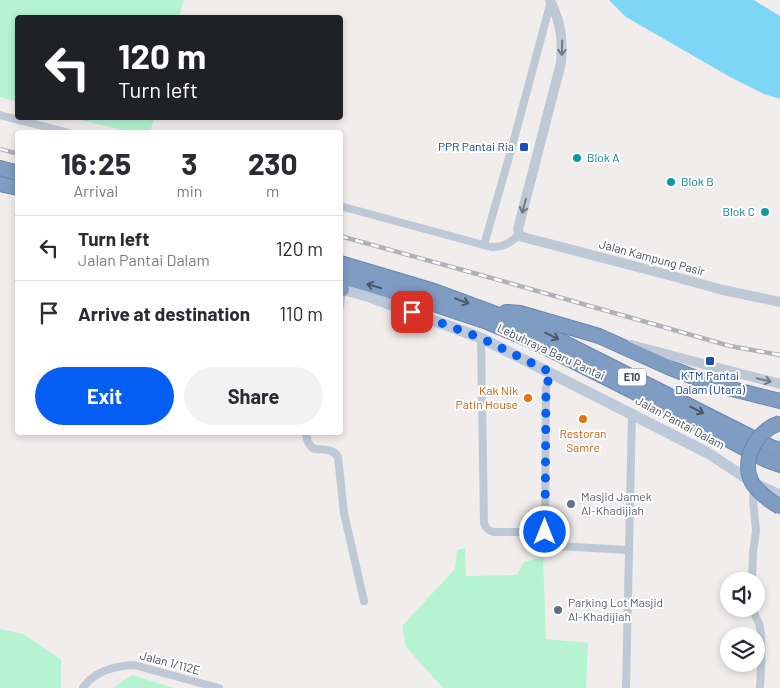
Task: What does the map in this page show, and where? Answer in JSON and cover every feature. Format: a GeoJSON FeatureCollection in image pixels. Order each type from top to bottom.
{"type":"FeatureCollection","features":[{"type":"Feature","properties":{"kind":"highway"},"geometry":{"type":"LineString","coordinates":[[0,168],[15,172]]}},
{"type":"Feature","properties":{"kind":"highway"},"geometry":{"type":"LineString","coordinates":[[0,184],[15,187]]}},
{"type":"Feature","properties":{"kind":"highway","name":"Lebuhraya Baru Pantai"},"geometry":{"type":"LineString","coordinates":[[343,264],[434,291],[537,329],[780,450]]}},
{"type":"Feature","properties":{"kind":"highway","name":"Lebuhraya Baru Pantai"},"geometry":{"type":"LineString","coordinates":[[343,284],[436,305],[487,322],[535,342],[708,429],[757,456],[780,465]]}},
{"type":"Feature","properties":{"kind":"highway"},"geometry":{"type":"LineString","coordinates":[[490,311],[520,313],[599,336],[668,367],[720,386],[780,401]]}},
{"type":"Feature","properties":{"kind":"highway"},"geometry":{"type":"LineString","coordinates":[[780,423],[765,430],[758,438],[750,456],[748,470],[752,482],[760,492],[780,507]]}},
{"type":"Feature","properties":{"kind":"main road","name":"Jalan Pantai Dalam"},"geometry":{"type":"LineString","coordinates":[[343,285],[378,300],[481,338],[632,413],[708,453],[755,484],[780,494]]}},
{"type":"Feature","properties":{"kind":"street"},"geometry":{"type":"LineString","coordinates":[[343,207],[497,248],[508,244],[519,235],[518,229],[561,62],[563,46],[561,29],[551,1]]}},
{"type":"Feature","properties":{"kind":"street"},"geometry":{"type":"LineString","coordinates":[[484,245],[551,1]]}},
{"type":"Feature","properties":{"kind":"street"},"geometry":{"type":"LineString","coordinates":[[0,115],[15,119]]}},
{"type":"Feature","properties":{"kind":"street"},"geometry":{"type":"LineString","coordinates":[[19,120],[58,130]]}},
{"type":"Feature","properties":{"kind":"street","name":"Jalan Kampung Pasir"},"geometry":{"type":"LineString","coordinates":[[519,235],[523,238],[723,290],[780,302]]}},
{"type":"Feature","properties":{"kind":"street"},"geometry":{"type":"LineString","coordinates":[[599,336],[780,384]]}},
{"type":"Feature","properties":{"kind":"street"},"geometry":{"type":"LineString","coordinates":[[481,338],[484,523],[490,532],[545,532]]}},
{"type":"Feature","properties":{"kind":"street"},"geometry":{"type":"LineString","coordinates":[[552,373],[546,388],[545,532],[550,544],[629,550]]}},
{"type":"Feature","properties":{"kind":"street"},"geometry":{"type":"LineString","coordinates":[[626,688],[632,413]]}},
{"type":"Feature","properties":{"kind":"street"},"geometry":{"type":"LineString","coordinates":[[307,435],[308,441],[314,449],[332,451],[338,458],[344,512],[364,601]]}},
{"type":"Feature","properties":{"kind":"street"},"geometry":{"type":"LineString","coordinates":[[752,572],[756,531],[753,498],[755,484]]}},
{"type":"Feature","properties":{"kind":"street"},"geometry":{"type":"LineString","coordinates":[[756,617],[760,624],[761,638],[760,688]]}},
{"type":"Feature","properties":{"kind":"street","name":"Jalan 1/112E"},"geometry":{"type":"LineString","coordinates":[[83,688],[88,681],[99,673],[122,665],[134,665],[219,688]]}},
{"type":"Feature","properties":{"kind":"green space"},"geometry":{"type":"Polygon","coordinates":[[[0,0],[184,0],[180,15],[15,15],[15,101],[0,97],[0,0]]]}},
{"type":"Feature","properties":{"kind":"green space"},"geometry":{"type":"Polygon","coordinates":[[[82,120],[153,120],[151,130],[121,130],[82,120]]]}},
{"type":"Feature","properties":{"kind":"green space"},"geometry":{"type":"Polygon","coordinates":[[[465,548],[466,576],[517,575],[524,562],[543,557],[546,639],[588,643],[586,688],[443,688],[406,647],[402,626],[455,569],[457,550],[465,548]]]}},
{"type":"Feature","properties":{"kind":"green space"},"geometry":{"type":"Polygon","coordinates":[[[0,629],[24,634],[61,660],[61,688],[0,688],[0,629]]]}},
{"type":"Feature","properties":{"kind":"green space"},"geometry":{"type":"Polygon","coordinates":[[[132,675],[174,688],[113,688],[132,675]]]}},
{"type":"Feature","properties":{"kind":"water"},"geometry":{"type":"Polygon","coordinates":[[[609,0],[754,0],[780,16],[780,99],[764,94],[730,77],[626,17],[609,0]]]}},
{"type":"Feature","properties":{"kind":"railway"},"geometry":{"type":"LineString","coordinates":[[0,149],[15,153]]}},
{"type":"Feature","properties":{"kind":"railway"},"geometry":{"type":"LineString","coordinates":[[343,237],[730,346],[780,355]]}},
{"type":"Feature","properties":{"kind":"place","name":"PPR Pantai Ria"},"geometry":{"type":"Point","coordinates":[524,147]}},
{"type":"Feature","properties":{"kind":"place","name":"Blok A"},"geometry":{"type":"Point","coordinates":[577,158]}},
{"type":"Feature","properties":{"kind":"place","name":"Blok B"},"geometry":{"type":"Point","coordinates":[671,182]}},
{"type":"Feature","properties":{"kind":"place","name":"Blok C"},"geometry":{"type":"Point","coordinates":[765,212]}},
{"type":"Feature","properties":{"kind":"place","name":"KTM Pantai Dalam (Utara)"},"geometry":{"type":"Point","coordinates":[710,361]}},
{"type":"Feature","properties":{"kind":"place","name":"Kak Nik Patin House"},"geometry":{"type":"Point","coordinates":[528,398]}},
{"type":"Feature","properties":{"kind":"place","name":"Restoran Samre"},"geometry":{"type":"Point","coordinates":[583,419]}},
{"type":"Feature","properties":{"kind":"place","name":"Masjid Jamek Al-Khadijiah"},"geometry":{"type":"Point","coordinates":[571,504]}},
{"type":"Feature","properties":{"kind":"place","name":"Parking Lot Masjid Al-Khadijiah"},"geometry":{"type":"Point","coordinates":[558,610]}},
{"type":"Feature","properties":{"kind":"route"},"geometry":{"type":"LineString","coordinates":[[412,312],[481,338],[552,373],[546,388],[545,532]]}}]}
